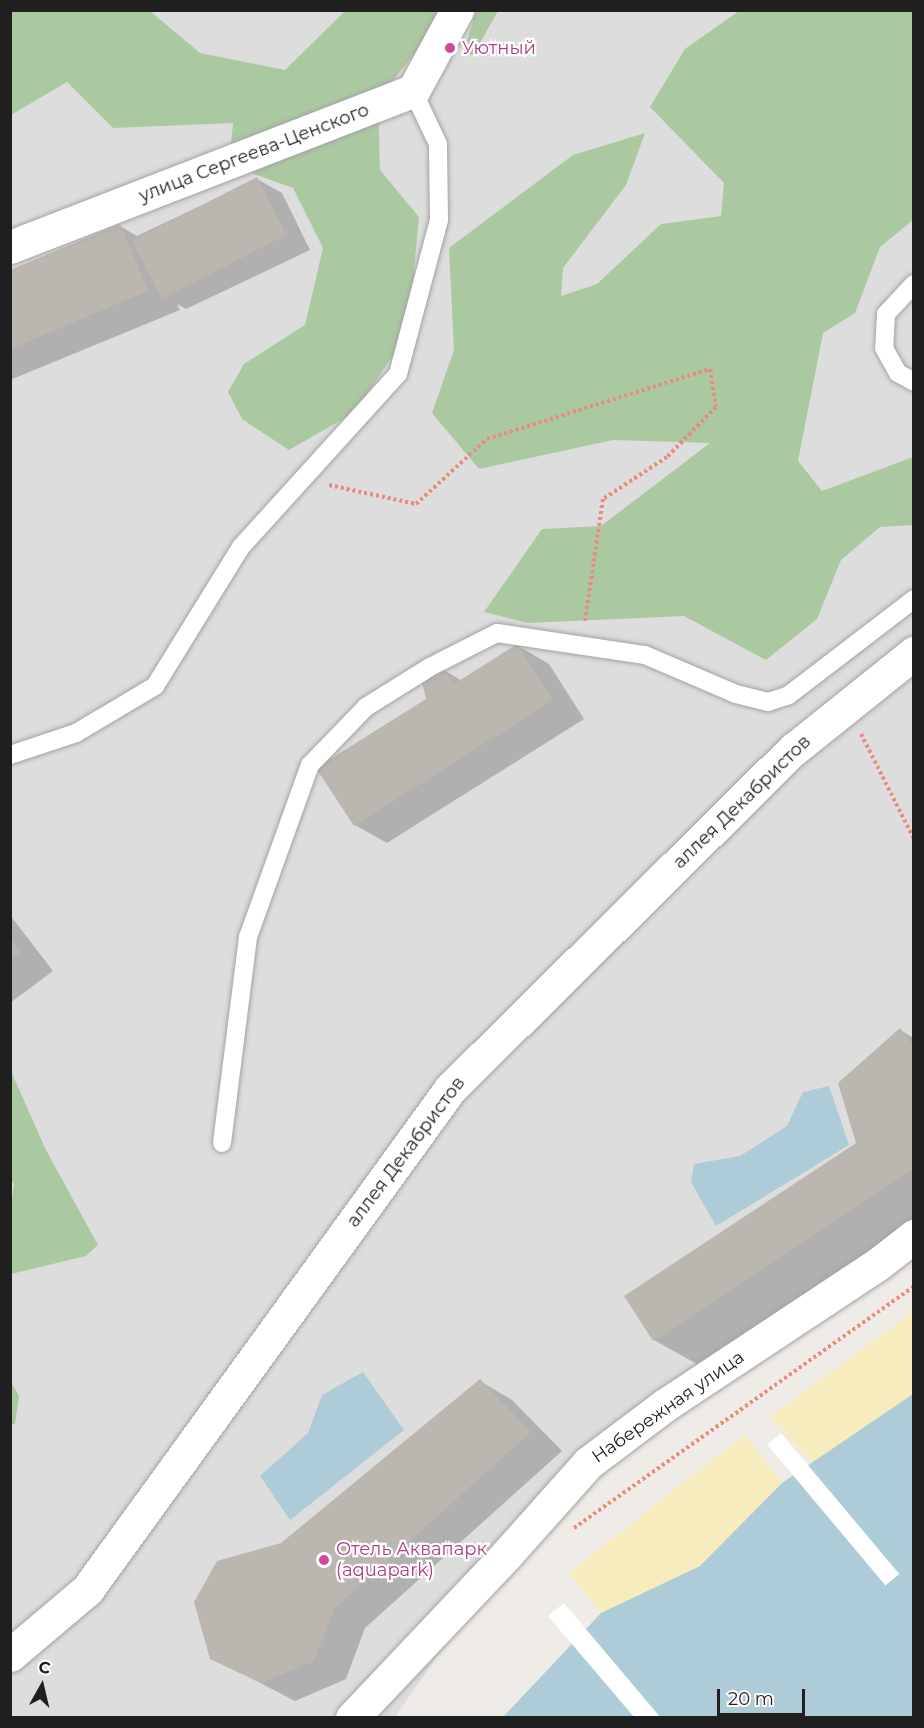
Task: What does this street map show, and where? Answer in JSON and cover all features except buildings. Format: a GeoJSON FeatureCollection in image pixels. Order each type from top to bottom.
{"type":"FeatureCollection","features":[{"type":"Feature","properties":{"kind":"street"},"geometry":{"type":"LineString","coordinates":[[413,91],[457,10]]}},
{"type":"Feature","properties":{"kind":"street","name":"улица Сергеева-Ценского"},"geometry":{"type":"LineString","coordinates":[[10,247],[413,91]]}},
{"type":"Feature","properties":{"kind":"street","name":"аллея Декабристов"},"geometry":{"type":"LineString","coordinates":[[10,1655],[87,1590],[450,1089],[794,749],[914,653]]}},
{"type":"Feature","properties":{"kind":"street","name":"Набережная улица"},"geometry":{"type":"LineString","coordinates":[[352,1718],[507,1554],[588,1463],[665,1405],[878,1264],[914,1236]]}},
{"type":"Feature","properties":{"kind":"lane"},"geometry":{"type":"LineString","coordinates":[[10,755],[76,733],[155,686],[241,547],[398,374],[439,220],[438,144],[413,91]]}},
{"type":"Feature","properties":{"kind":"lane"},"geometry":{"type":"LineString","coordinates":[[914,284],[886,314],[884,348],[898,373],[914,382]]}},
{"type":"Feature","properties":{"kind":"lane"},"geometry":{"type":"LineString","coordinates":[[222,1143],[248,937],[310,765],[366,707],[430,667],[497,633],[645,655],[736,694],[768,702],[789,695],[914,599]]}},
{"type":"Feature","properties":{"kind":"path"},"geometry":{"type":"LineString","coordinates":[[302,480],[416,504],[487,439],[710,369],[716,406],[667,458],[603,499],[581,647]]}},
{"type":"Feature","properties":{"kind":"path"},"geometry":{"type":"LineString","coordinates":[[847,706],[914,839]]}},
{"type":"Feature","properties":{"kind":"path"},"geometry":{"type":"LineString","coordinates":[[566,1534],[914,1286]]}},
{"type":"Feature","properties":{"kind":"shaded area"},"geometry":{"type":"Polygon","coordinates":[[[11,11],[913,11],[913,1219],[736,1351],[573,1461],[395,1717],[11,1717],[11,11]]]}},
{"type":"Feature","properties":{"kind":"green space"},"geometry":{"type":"Polygon","coordinates":[[[11,11],[150,11],[200,53],[285,70],[345,11],[442,11],[430,34],[378,99],[380,170],[419,217],[408,333],[355,412],[289,450],[242,419],[228,392],[244,364],[305,325],[323,248],[293,188],[229,165],[233,123],[113,128],[67,82],[11,115],[11,11]]]}},
{"type":"Feature","properties":{"kind":"green space"},"geometry":{"type":"Polygon","coordinates":[[[476,11],[498,11],[473,55],[463,54],[476,11]]]}},
{"type":"Feature","properties":{"kind":"green space"},"geometry":{"type":"Polygon","coordinates":[[[739,11],[913,11],[913,220],[880,247],[855,313],[823,333],[798,461],[822,491],[913,457],[913,525],[880,527],[841,560],[817,619],[766,660],[684,616],[528,623],[484,612],[542,529],[601,526],[710,443],[613,440],[479,469],[432,413],[454,350],[449,248],[573,155],[645,133],[626,185],[563,268],[561,296],[597,284],[661,224],[721,216],[724,183],[650,107],[685,49],[739,11]]]}},
{"type":"Feature","properties":{"kind":"green space"},"geometry":{"type":"Polygon","coordinates":[[[10,1069],[46,1150],[98,1245],[86,1256],[11,1274],[10,1215],[14,1184],[10,1178],[10,1069]]]}},
{"type":"Feature","properties":{"kind":"green space"},"geometry":{"type":"Polygon","coordinates":[[[11,1382],[19,1396],[15,1424],[11,1424],[11,1382]]]}},
{"type":"Feature","properties":{"kind":"sand"},"geometry":{"type":"Polygon","coordinates":[[[913,1312],[913,1394],[813,1462],[770,1417],[913,1312]]]}},
{"type":"Feature","properties":{"kind":"sand"},"geometry":{"type":"Polygon","coordinates":[[[744,1435],[782,1483],[700,1566],[601,1613],[569,1573],[744,1435]]]}},
{"type":"Feature","properties":{"kind":"water"},"geometry":{"type":"Polygon","coordinates":[[[829,1086],[849,1145],[716,1226],[691,1182],[694,1164],[740,1156],[787,1126],[803,1092],[829,1086]]]}},
{"type":"Feature","properties":{"kind":"water"},"geometry":{"type":"Polygon","coordinates":[[[363,1372],[404,1430],[290,1520],[260,1476],[308,1433],[322,1395],[363,1372]]]}},
{"type":"Feature","properties":{"kind":"water"},"geometry":{"type":"Polygon","coordinates":[[[913,1394],[913,1717],[502,1718],[601,1613],[700,1566],[782,1483],[913,1394]]]}},
{"type":"Feature","properties":{"kind":"pier"},"geometry":{"type":"Polygon","coordinates":[[[781,1433],[899,1574],[885,1586],[767,1445],[781,1433]]]}},
{"type":"Feature","properties":{"kind":"pier"},"geometry":{"type":"Polygon","coordinates":[[[564,1603],[660,1717],[634,1717],[548,1616],[564,1603]]]}},
{"type":"Feature","properties":{"kind":"place","name":"Уютный"},"geometry":{"type":"Point","coordinates":[450,48]}},
{"type":"Feature","properties":{"kind":"place","name":"Отель Аквапарк (aquapark)"},"geometry":{"type":"Point","coordinates":[324,1560]}}]}
